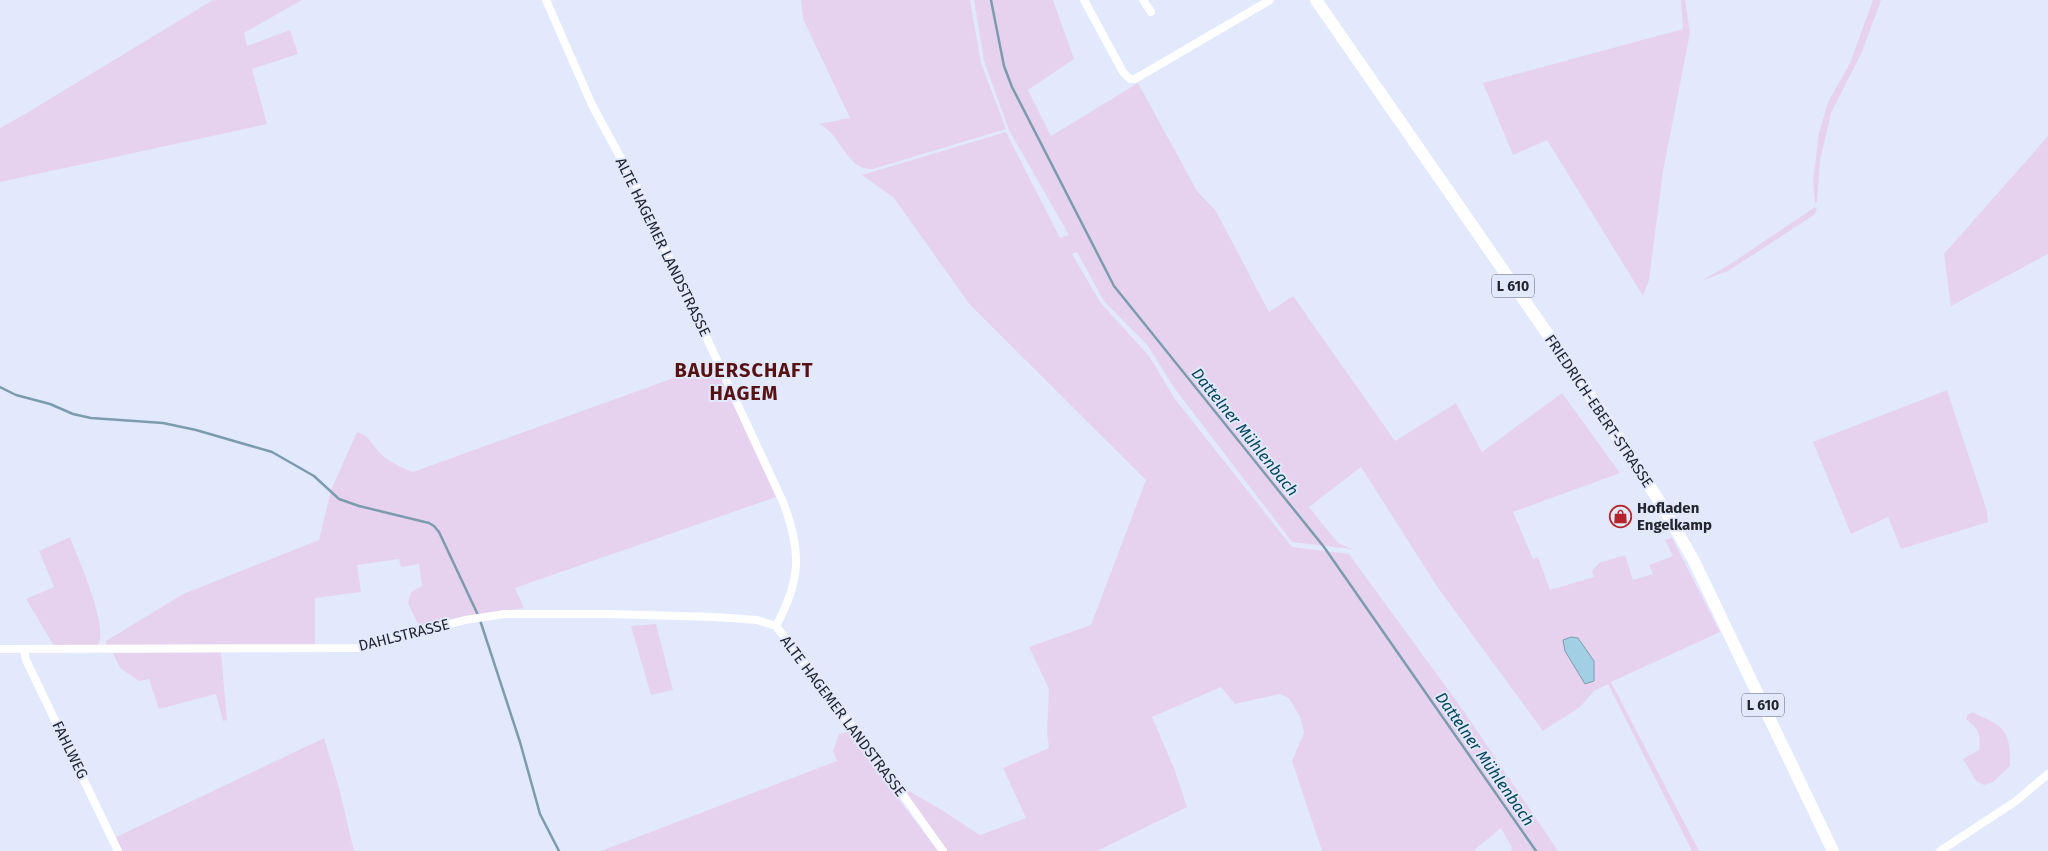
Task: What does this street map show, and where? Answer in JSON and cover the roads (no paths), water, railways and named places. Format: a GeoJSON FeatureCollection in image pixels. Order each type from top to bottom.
{"type":"FeatureCollection","features":[{"type":"Feature","properties":{"kind":"main road","name":"FRIEDRICH-EBERT-STRASSE"},"geometry":{"type":"LineString","coordinates":[[1316,0],[1599,410],[1665,510],[1692,559],[1833,851]]}},
{"type":"Feature","properties":{"kind":"street","name":"ALTE HAGEMER LANDSTRASSE"},"geometry":{"type":"LineString","coordinates":[[546,0],[592,105],[640,195],[783,502],[793,528],[798,556],[793,590],[776,626],[943,851]]}},
{"type":"Feature","properties":{"kind":"street"},"geometry":{"type":"LineString","coordinates":[[1084,0],[1123,72],[1130,79],[1140,76],[1270,0]]}},
{"type":"Feature","properties":{"kind":"street"},"geometry":{"type":"LineString","coordinates":[[1143,0],[1151,12]]}},
{"type":"Feature","properties":{"kind":"street","name":"DAHLSTRASSE"},"geometry":{"type":"LineString","coordinates":[[0,649],[360,648],[465,620],[505,614],[715,617],[758,620],[776,626]]}},
{"type":"Feature","properties":{"kind":"street","name":"FAHLWEG"},"geometry":{"type":"LineString","coordinates":[[24,649],[26,660],[118,851]]}},
{"type":"Feature","properties":{"kind":"street"},"geometry":{"type":"LineString","coordinates":[[1940,851],[2016,801],[2048,774]]}},
{"type":"Feature","properties":{"kind":"water"},"geometry":{"type":"Polygon","coordinates":[[[1571,637],[1578,638],[1594,661],[1594,681],[1585,684],[1565,651],[1563,640],[1571,637]]]}},
{"type":"Feature","properties":{"kind":"waterway","name":"Dattelner Mühlenbach"},"geometry":{"type":"LineString","coordinates":[[991,0],[1004,66],[1012,87],[1114,286],[1324,547],[1536,851]]}},
{"type":"Feature","properties":{"kind":"waterway"},"geometry":{"type":"LineString","coordinates":[[0,387],[16,395],[50,404],[73,414],[91,418],[163,423],[196,430],[272,452],[314,476],[339,499],[359,506],[429,523],[439,532],[478,615]]}},
{"type":"Feature","properties":{"kind":"waterway"},"geometry":{"type":"LineString","coordinates":[[480,620],[520,742],[540,814],[559,851]]}},
{"type":"Feature","properties":{"kind":"place","name":"Hofladen Engelkamp"},"geometry":{"type":"Point","coordinates":[1621,517]}},
{"type":"Feature","properties":{"kind":"district","name":"BAUERSCHAFT HAGEM"},"geometry":{"type":"Point","coordinates":[744,382]}}]}
